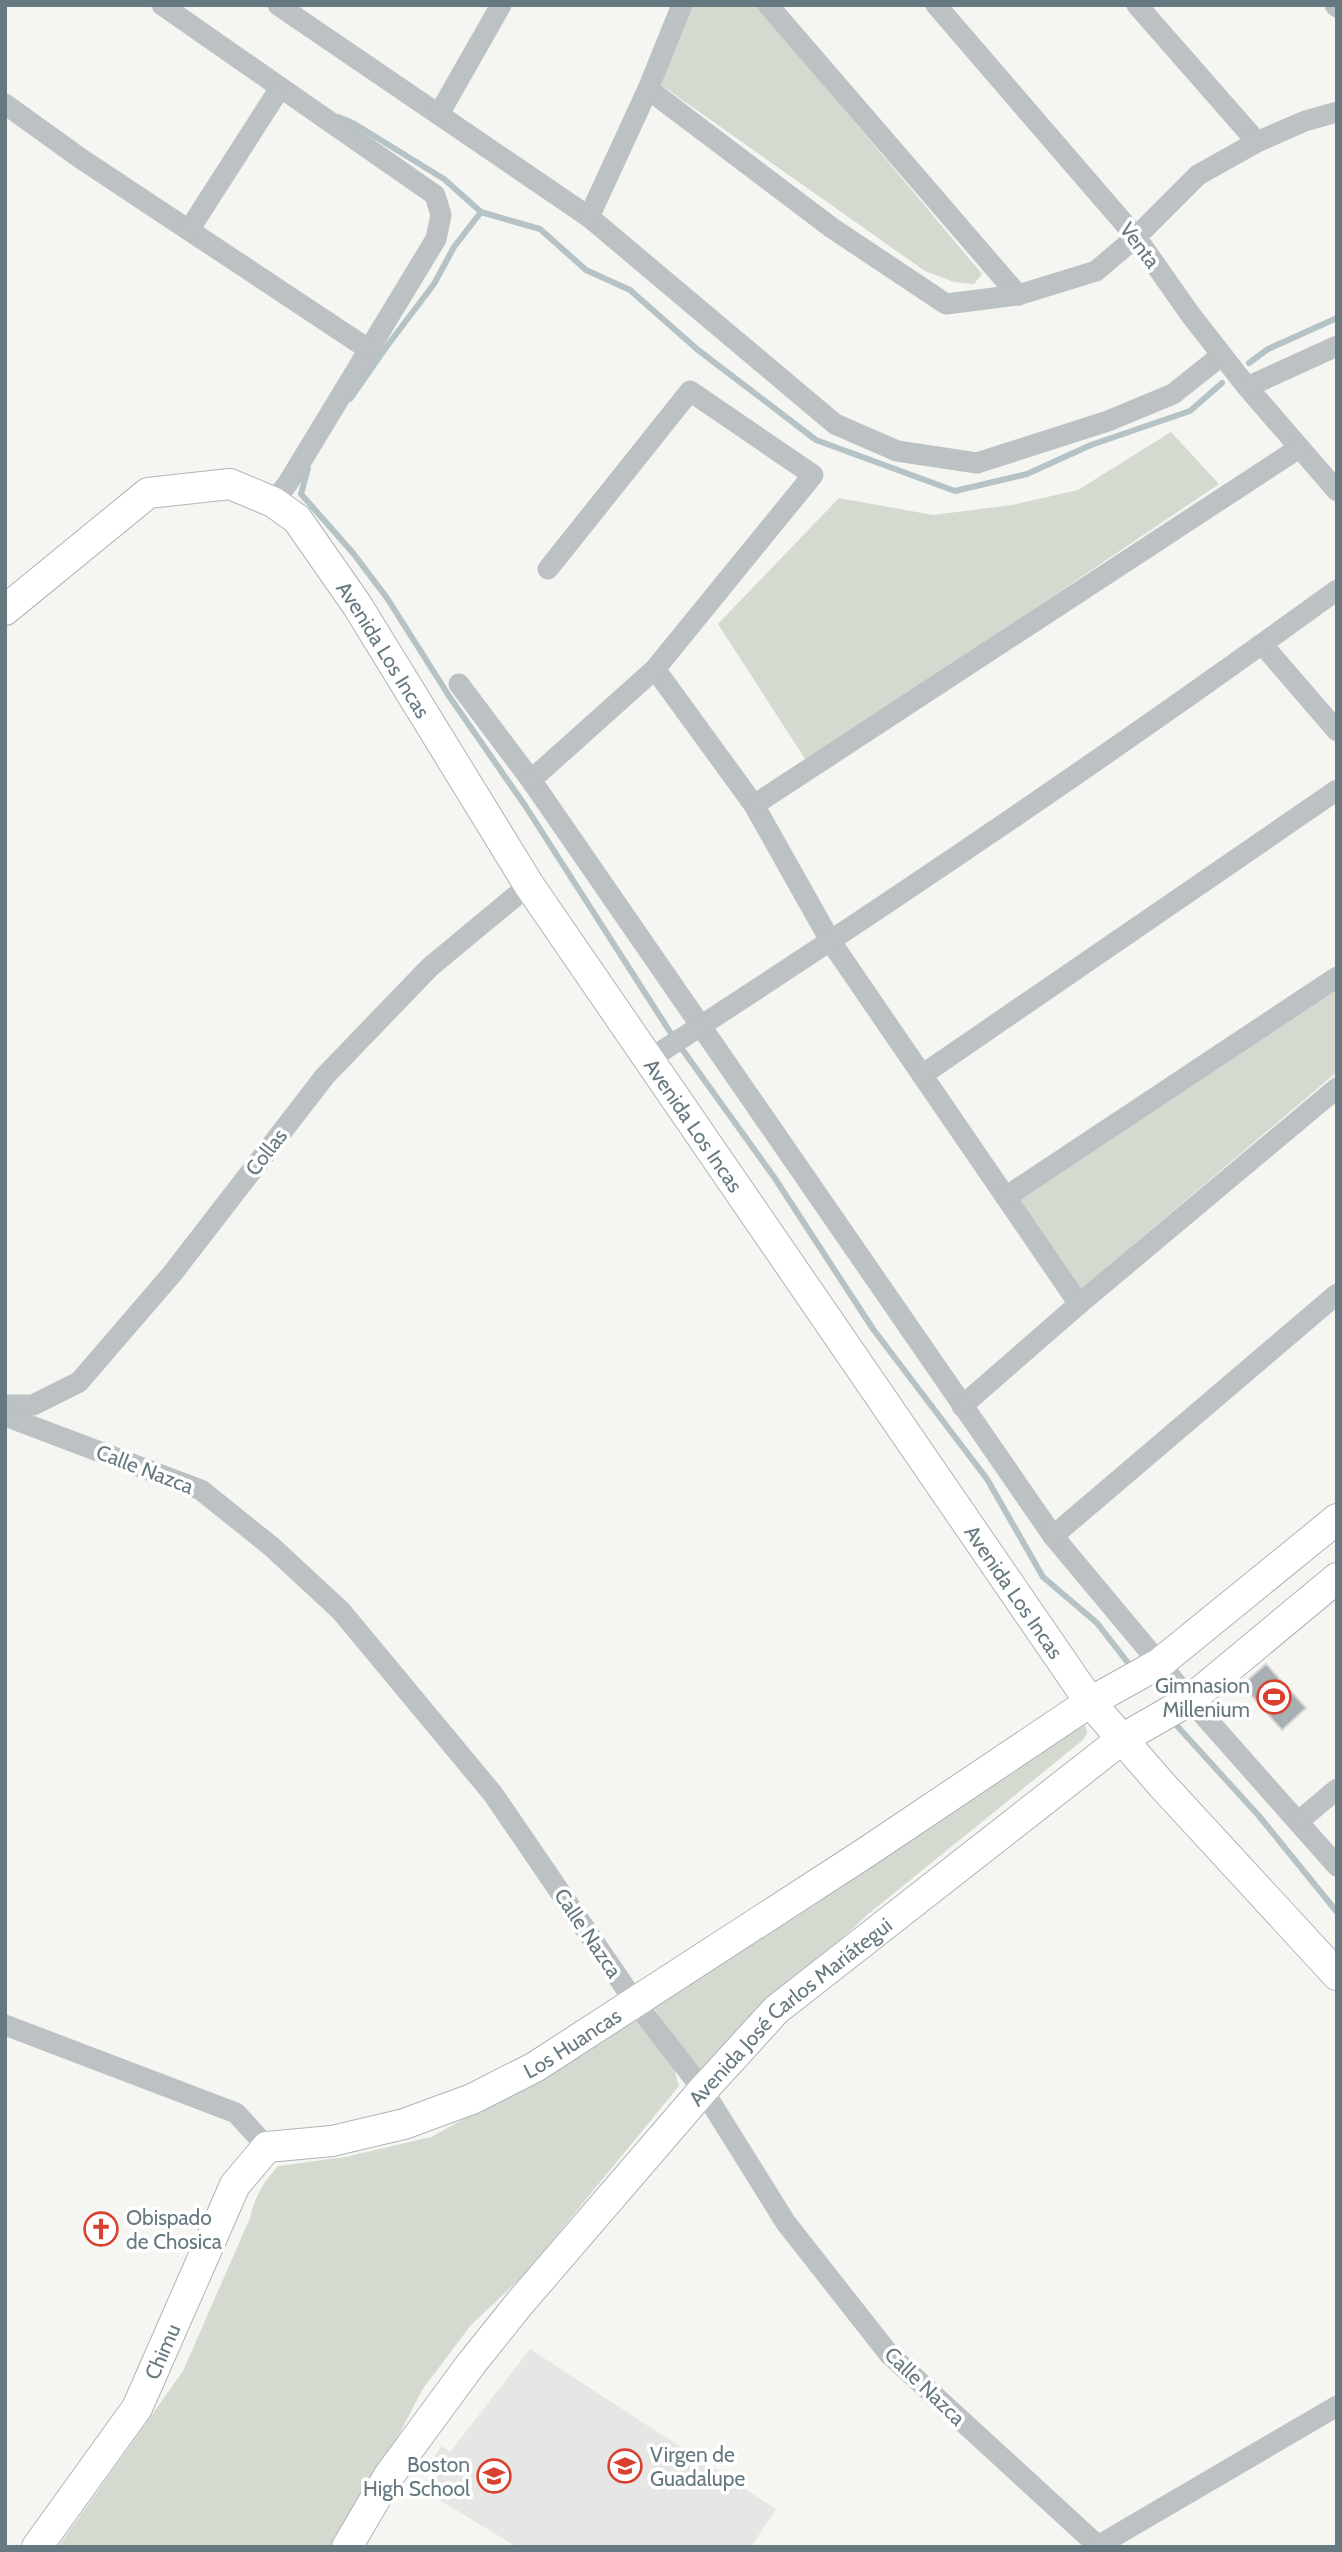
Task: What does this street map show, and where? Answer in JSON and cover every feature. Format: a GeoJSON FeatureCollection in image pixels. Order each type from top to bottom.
{"type":"FeatureCollection","features":[{"type":"Feature","properties":{"kind":"main road","name":"Avenida Los Incas"},"geometry":{"type":"LineString","coordinates":[[5,610],[148,493],[230,485],[273,502],[297,519],[357,605],[529,885],[1090,1702],[1162,1785],[1337,1975]]}},
{"type":"Feature","properties":{"kind":"main road"},"geometry":{"type":"LineString","coordinates":[[1090,1702],[1160,1663],[1337,1519]]}},
{"type":"Feature","properties":{"kind":"main road","name":"Avenida José Carlos Mariátegui"},"geometry":{"type":"LineString","coordinates":[[346,2547],[388,2477],[519,2304],[776,2010],[1122,1739],[1190,1700],[1337,1578]]}},
{"type":"Feature","properties":{"kind":"main road","name":"Los Huancas"},"geometry":{"type":"LineString","coordinates":[[268,2147],[332,2141],[404,2124],[472,2099],[535,2067],[865,1853],[1090,1702]]}},
{"type":"Feature","properties":{"kind":"main road","name":"Chimu"},"geometry":{"type":"LineString","coordinates":[[37,2547],[137,2408],[235,2185],[268,2147]]}},
{"type":"Feature","properties":{"kind":"street"},"geometry":{"type":"LineString","coordinates":[[162,5],[435,195],[441,215],[436,239],[288,483],[273,502]]}},
{"type":"Feature","properties":{"kind":"street"},"geometry":{"type":"LineString","coordinates":[[278,5],[589,217],[835,424],[897,451],[977,463],[1108,421],[1173,394],[1222,355]]}},
{"type":"Feature","properties":{"kind":"street"},"geometry":{"type":"LineString","coordinates":[[439,114],[501,5]]}},
{"type":"Feature","properties":{"kind":"street"},"geometry":{"type":"LineString","coordinates":[[589,217],[648,89],[682,5]]}},
{"type":"Feature","properties":{"kind":"street"},"geometry":{"type":"LineString","coordinates":[[768,5],[1018,295]]}},
{"type":"Feature","properties":{"kind":"street","name":"Venta"},"geometry":{"type":"LineString","coordinates":[[936,5],[1136,237],[1190,314],[1247,387],[1337,491]]}},
{"type":"Feature","properties":{"kind":"street"},"geometry":{"type":"LineString","coordinates":[[1137,5],[1257,142]]}},
{"type":"Feature","properties":{"kind":"street"},"geometry":{"type":"LineString","coordinates":[[189,230],[280,88]]}},
{"type":"Feature","properties":{"kind":"street"},"geometry":{"type":"LineString","coordinates":[[648,89],[832,228],[946,304],[1018,295],[1096,271],[1136,237],[1198,175],[1257,142],[1305,121],[1337,112]]}},
{"type":"Feature","properties":{"kind":"street"},"geometry":{"type":"LineString","coordinates":[[5,104],[80,158],[368,349]]}},
{"type":"Feature","properties":{"kind":"street"},"geometry":{"type":"LineString","coordinates":[[1247,387],[1337,346]]}},
{"type":"Feature","properties":{"kind":"street"},"geometry":{"type":"LineString","coordinates":[[531,780],[655,668],[813,475],[690,391],[548,569]]}},
{"type":"Feature","properties":{"kind":"street"},"geometry":{"type":"LineString","coordinates":[[754,805],[1299,448]]}},
{"type":"Feature","properties":{"kind":"street"},"geometry":{"type":"LineString","coordinates":[[648,1060],[831,942],[1337,590]]}},
{"type":"Feature","properties":{"kind":"street"},"geometry":{"type":"LineString","coordinates":[[1262,644],[1337,731]]}},
{"type":"Feature","properties":{"kind":"street"},"geometry":{"type":"LineString","coordinates":[[655,668],[754,805],[831,942],[1079,1304]]}},
{"type":"Feature","properties":{"kind":"street"},"geometry":{"type":"LineString","coordinates":[[460,684],[531,780],[699,1027],[1054,1536],[1190,1700],[1337,1866]]}},
{"type":"Feature","properties":{"kind":"street"},"geometry":{"type":"LineString","coordinates":[[922,1075],[1337,790]]}},
{"type":"Feature","properties":{"kind":"street","name":"Collas"},"geometry":{"type":"LineString","coordinates":[[5,1405],[33,1405],[79,1382],[172,1274],[325,1076],[430,967],[529,885]]}},
{"type":"Feature","properties":{"kind":"street"},"geometry":{"type":"LineString","coordinates":[[1007,1196],[1337,977]]}},
{"type":"Feature","properties":{"kind":"street"},"geometry":{"type":"LineString","coordinates":[[962,1406],[1079,1304],[1337,1088]]}},
{"type":"Feature","properties":{"kind":"street"},"geometry":{"type":"LineString","coordinates":[[1054,1536],[1337,1294]]}},
{"type":"Feature","properties":{"kind":"street","name":"Calle Nazca"},"geometry":{"type":"LineString","coordinates":[[5,1416],[201,1490],[272,1547],[341,1611],[493,1794],[635,2002],[703,2091],[786,2223],[889,2354],[1096,2546]]}},
{"type":"Feature","properties":{"kind":"street"},"geometry":{"type":"LineString","coordinates":[[1299,1821],[1337,1789]]}},
{"type":"Feature","properties":{"kind":"street"},"geometry":{"type":"LineString","coordinates":[[5,2025],[236,2113],[268,2147]]}},
{"type":"Feature","properties":{"kind":"street"},"geometry":{"type":"LineString","coordinates":[[1096,2546],[1335,2410]]}},
{"type":"Feature","properties":{"kind":"shaded area"},"geometry":{"type":"Polygon","coordinates":[[[690,5],[757,5],[982,274],[974,284],[954,282],[925,271],[661,85],[690,5]]]}},
{"type":"Feature","properties":{"kind":"shaded area"},"geometry":{"type":"Polygon","coordinates":[[[1171,432],[1219,484],[807,762],[718,624],[839,498],[933,515],[1012,505],[1078,490],[1171,432]]]}},
{"type":"Feature","properties":{"kind":"shaded area"},"geometry":{"type":"Polygon","coordinates":[[[1337,989],[1337,1072],[1081,1289],[1017,1197],[1337,989]]]}},
{"type":"Feature","properties":{"kind":"shaded area"},"geometry":{"type":"Polygon","coordinates":[[[1085,1723],[1087,1733],[1083,1740],[867,1915],[698,2074],[642,1990],[1085,1723]]]}},
{"type":"Feature","properties":{"kind":"shaded area"},"geometry":{"type":"Polygon","coordinates":[[[627,2016],[645,2025],[674,2068],[679,2086],[524,2275],[471,2325],[422,2390],[341,2547],[58,2547],[183,2371],[250,2218],[257,2196],[278,2166],[345,2157],[431,2137],[513,2092],[627,2016]]]}},
{"type":"Feature","properties":{"kind":"shaded area","name":"Virgen de Guadalupe"},"geometry":{"type":"Polygon","coordinates":[[[530,2349],[776,2509],[751,2547],[517,2547],[421,2489],[441,2463],[434,2457],[442,2446],[450,2452],[530,2349]]]}},
{"type":"Feature","properties":{"kind":"building","name":"Gimnasion Millenium"},"geometry":{"type":"Polygon","coordinates":[[[1266,1664],[1306,1708],[1282,1730],[1242,1685],[1266,1664]]]}},
{"type":"Feature","properties":{"kind":"waterway"},"geometry":{"type":"LineString","coordinates":[[338,117],[353,123],[444,179],[481,212],[540,229],[586,270],[630,290],[698,350],[816,440],[955,491],[1027,474],[1091,445],[1190,411],[1222,383]]}},
{"type":"Feature","properties":{"kind":"waterway"},"geometry":{"type":"LineString","coordinates":[[350,399],[434,284],[454,247],[481,212]]}},
{"type":"Feature","properties":{"kind":"waterway"},"geometry":{"type":"LineString","coordinates":[[1249,363],[1268,349],[1337,318]]}},
{"type":"Feature","properties":{"kind":"waterway"},"geometry":{"type":"LineString","coordinates":[[308,468],[301,494],[353,553],[387,598],[449,696],[526,807],[672,1035]]}},
{"type":"Feature","properties":{"kind":"waterway"},"geometry":{"type":"LineString","coordinates":[[682,1049],[774,1177],[873,1329],[987,1479],[1043,1577],[1097,1623],[1132,1668]]}},
{"type":"Feature","properties":{"kind":"waterway"},"geometry":{"type":"LineString","coordinates":[[1178,1727],[1259,1816],[1337,1912]]}},
{"type":"Feature","properties":{"kind":"place","name":"Gimnasion Millenium"},"geometry":{"type":"Point","coordinates":[1274,1697]}},
{"type":"Feature","properties":{"kind":"place","name":"Obispado de Chosica"},"geometry":{"type":"Point","coordinates":[101,2229]}},
{"type":"Feature","properties":{"kind":"place","name":"Virgen de Guadalupe"},"geometry":{"type":"Point","coordinates":[625,2466]}},
{"type":"Feature","properties":{"kind":"place","name":"Boston High School"},"geometry":{"type":"Point","coordinates":[494,2476]}}]}
